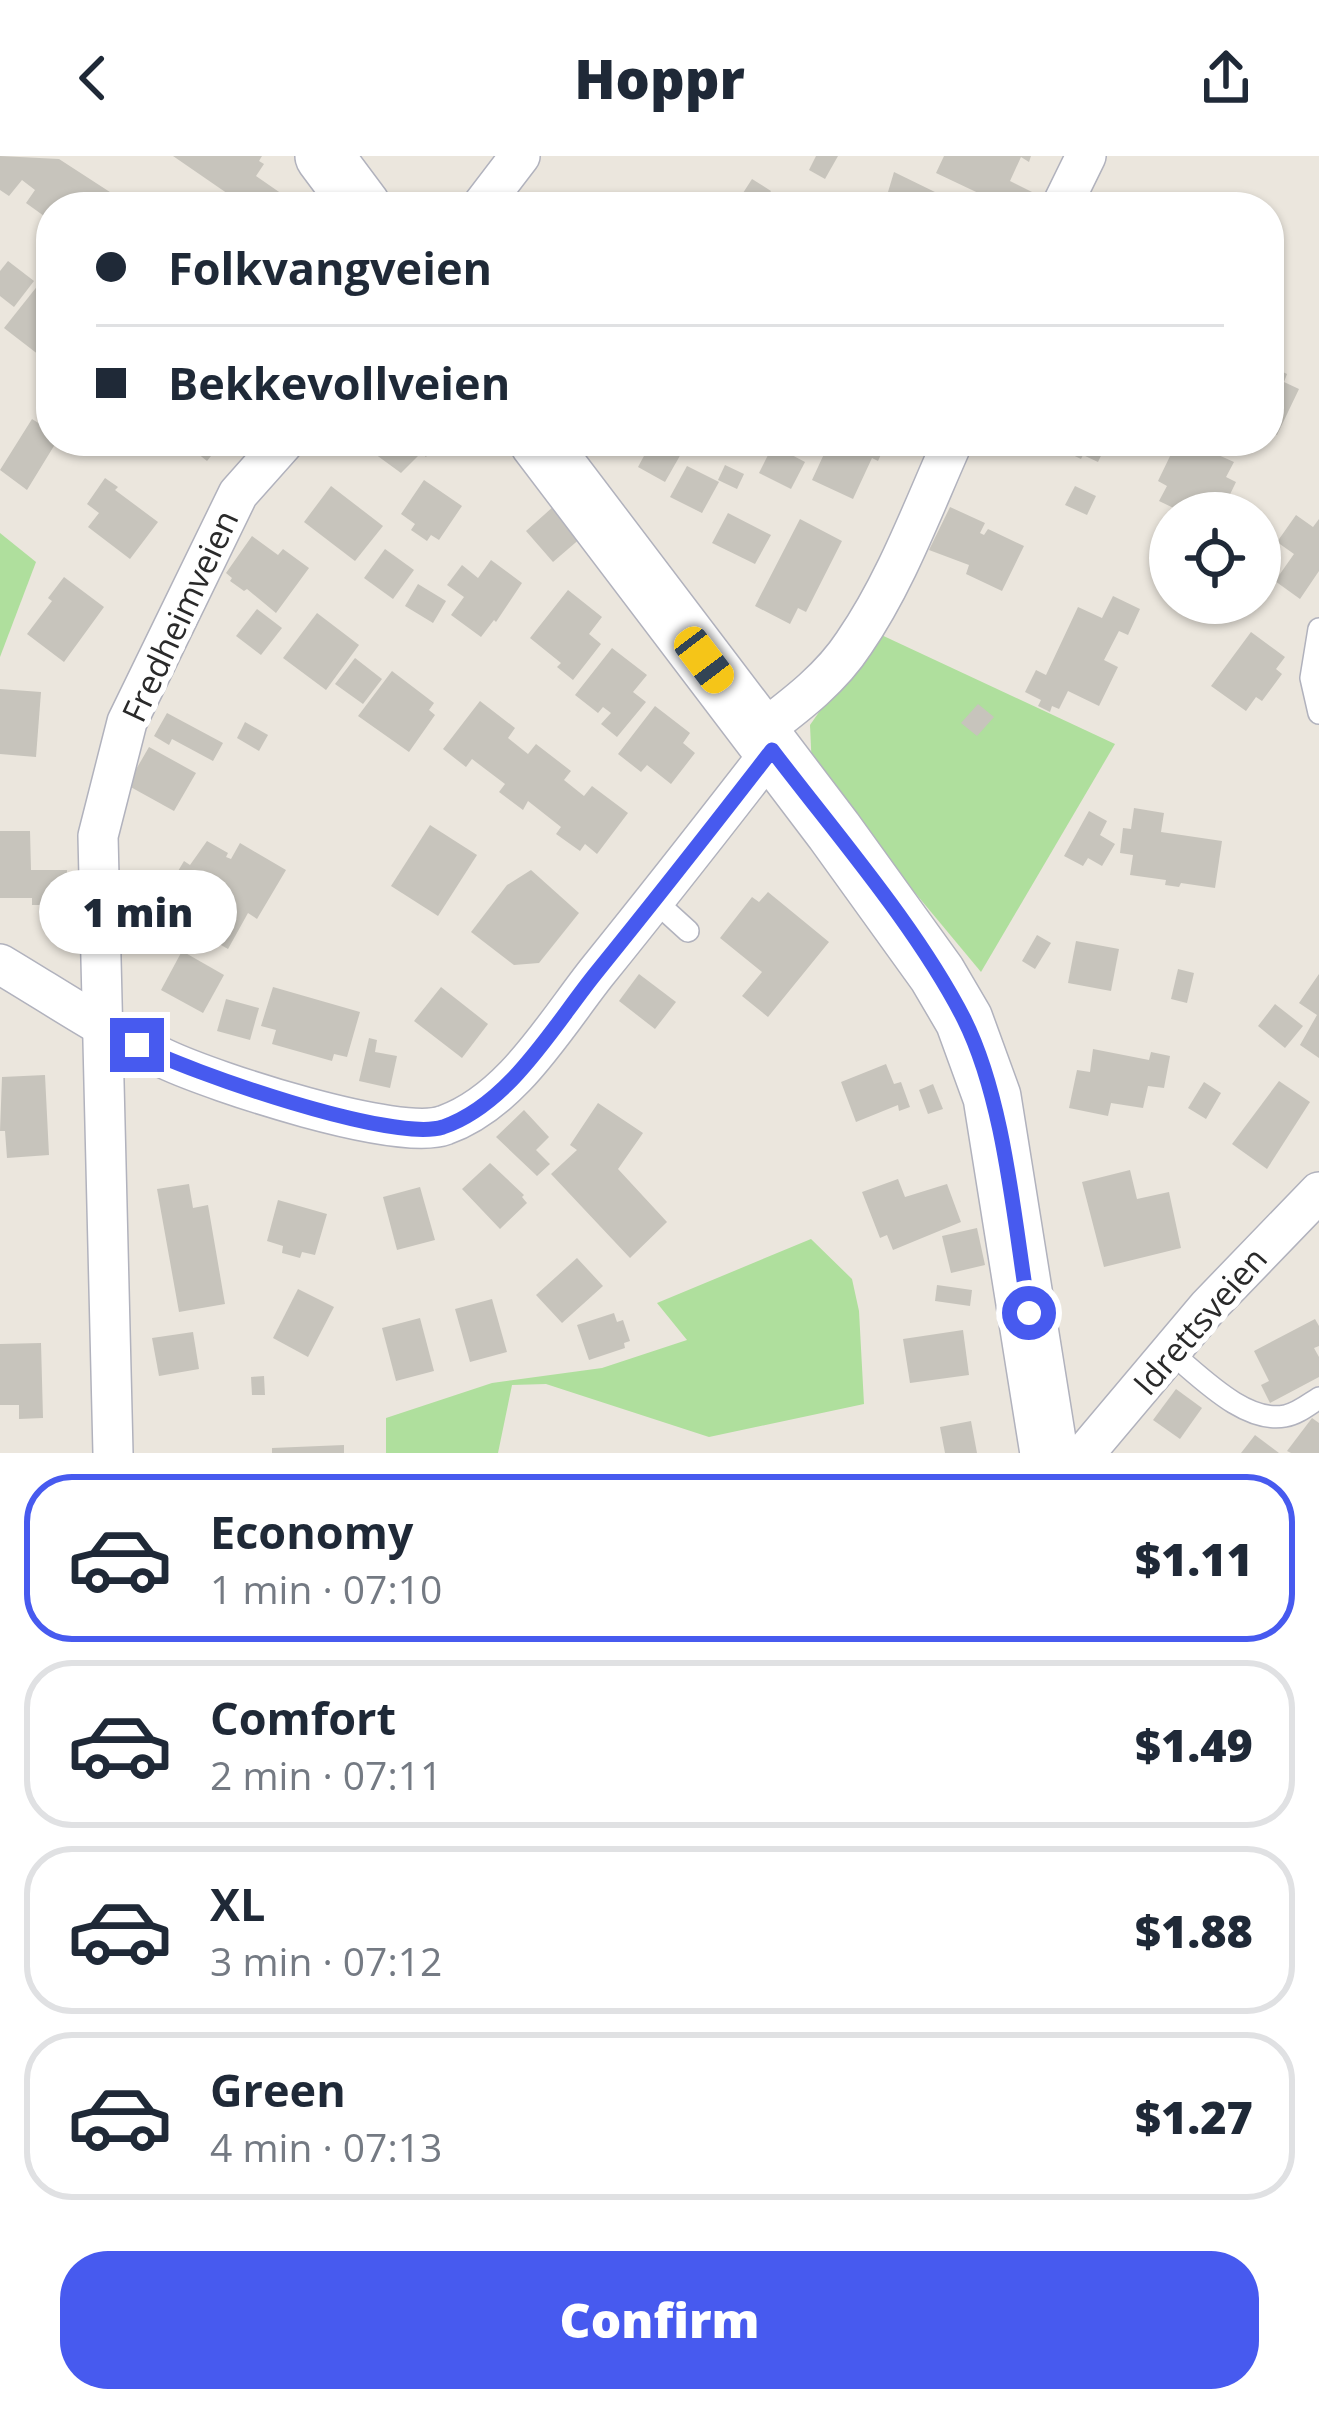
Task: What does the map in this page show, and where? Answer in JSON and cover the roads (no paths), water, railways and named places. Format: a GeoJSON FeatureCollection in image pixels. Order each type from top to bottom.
{"type":"FeatureCollection","features":[{"type":"Feature","properties":{"kind":"street"},"geometry":{"type":"LineString","coordinates":[[324,156],[351,192]]}},
{"type":"Feature","properties":{"kind":"street"},"geometry":{"type":"LineString","coordinates":[[493,192],[520,156]]}},
{"type":"Feature","properties":{"kind":"street"},"geometry":{"type":"LineString","coordinates":[[1068,192],[1086,156]]}},
{"type":"Feature","properties":{"kind":"street","name":"Fredheimveien"},"geometry":{"type":"LineString","coordinates":[[112,1453],[98,836],[127,722],[238,494],[272,456]]}},
{"type":"Feature","properties":{"kind":"street"},"geometry":{"type":"LineString","coordinates":[[549,456],[900,921],[964,1020],[992,1097],[1049,1453]]}},
{"type":"Feature","properties":{"kind":"street"},"geometry":{"type":"LineString","coordinates":[[0,964],[166,1060],[248,1088],[420,1131],[443,1126],[484,1104],[655,901],[765,742],[854,644],[946,456]]}},
{"type":"Feature","properties":{"kind":"street","name":"Idrettsveien"},"geometry":{"type":"LineString","coordinates":[[1085,1453],[1169,1352],[1319,1192]]}},
{"type":"Feature","properties":{"kind":"lane"},"geometry":{"type":"LineString","coordinates":[[1319,629],[1311,679],[1319,713]]}},
{"type":"Feature","properties":{"kind":"lane"},"geometry":{"type":"LineString","coordinates":[[655,901],[688,931]]}},
{"type":"Feature","properties":{"kind":"lane"},"geometry":{"type":"LineString","coordinates":[[1169,1352],[1228,1396],[1266,1416],[1294,1413],[1319,1399]]}}]}
